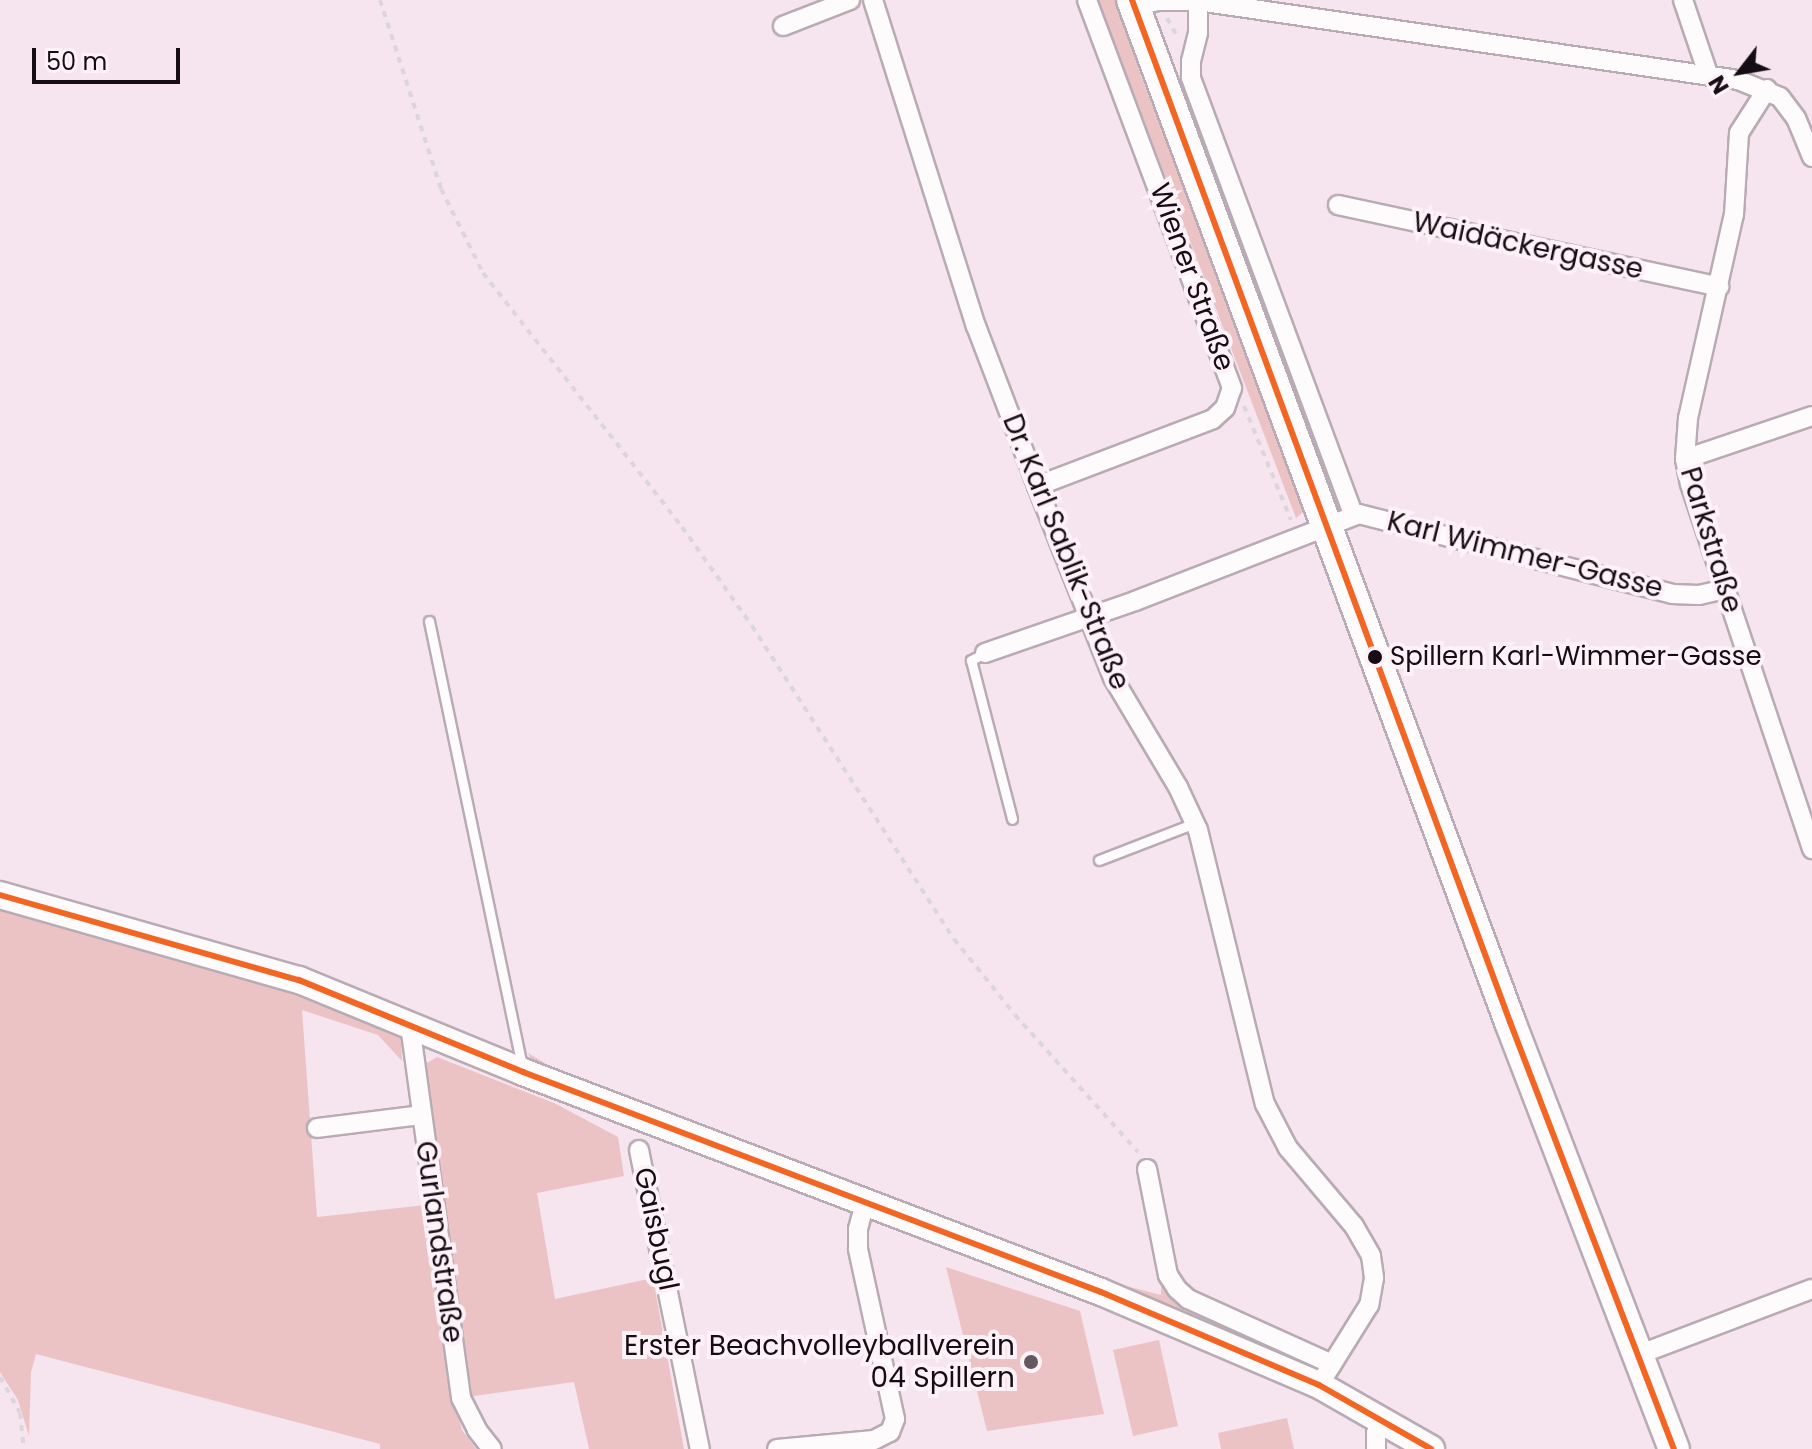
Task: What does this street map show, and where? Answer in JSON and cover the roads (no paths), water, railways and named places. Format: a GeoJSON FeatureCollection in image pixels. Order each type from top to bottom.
{"type":"FeatureCollection","features":[{"type":"Feature","properties":{"kind":"main road","name":"Wiener Straße"},"geometry":{"type":"LineString","coordinates":[[1142,2],[1340,520],[1674,1449]]}},
{"type":"Feature","properties":{"kind":"main road"},"geometry":{"type":"LineString","coordinates":[[0,895],[270,970],[523,1072],[1325,1375],[1383,1419],[1431,1449]]}},
{"type":"Feature","properties":{"kind":"street"},"geometry":{"type":"LineString","coordinates":[[783,26],[850,0]]}},
{"type":"Feature","properties":{"kind":"street","name":"Dr. Karl Sablik-Straße"},"geometry":{"type":"LineString","coordinates":[[873,0],[976,326],[1037,486],[1113,678],[1195,823],[1265,1104],[1288,1148],[1354,1226],[1371,1256],[1374,1278],[1369,1305],[1325,1375]]}},
{"type":"Feature","properties":{"kind":"street","name":"Wiener Straße"},"geometry":{"type":"LineString","coordinates":[[1037,486],[1203,424],[1219,415],[1231,395],[1230,377],[1087,0]]}},
{"type":"Feature","properties":{"kind":"street"},"geometry":{"type":"LineString","coordinates":[[1683,0],[1708,74]]}},
{"type":"Feature","properties":{"kind":"street"},"geometry":{"type":"LineString","coordinates":[[1142,2],[1198,1],[1708,74],[1767,89],[1780,97],[1796,118],[1812,157]]}},
{"type":"Feature","properties":{"kind":"street","name":"Wiener Straße"},"geometry":{"type":"LineString","coordinates":[[1198,1],[1198,33],[1191,61],[1191,78],[1340,520]]}},
{"type":"Feature","properties":{"kind":"street","name":"Parkstraße"},"geometry":{"type":"LineString","coordinates":[[1767,89],[1739,133],[1734,214],[1688,418],[1685,459],[1690,484],[1812,849]]}},
{"type":"Feature","properties":{"kind":"street","name":"Waidäckergasse"},"geometry":{"type":"LineString","coordinates":[[1338,205],[1719,287]]}},
{"type":"Feature","properties":{"kind":"street"},"geometry":{"type":"LineString","coordinates":[[1685,459],[1812,416]]}},
{"type":"Feature","properties":{"kind":"street","name":"Karl Wimmer-Gasse"},"geometry":{"type":"LineString","coordinates":[[1340,520],[1366,515],[1672,594],[1699,595],[1725,589]]}},
{"type":"Feature","properties":{"kind":"street"},"geometry":{"type":"LineString","coordinates":[[985,653],[1135,601],[1340,520]]}},
{"type":"Feature","properties":{"kind":"street","name":"Gurlandstraße"},"geometry":{"type":"LineString","coordinates":[[410,1025],[461,1398],[477,1430],[492,1449]]}},
{"type":"Feature","properties":{"kind":"street"},"geometry":{"type":"LineString","coordinates":[[317,1128],[421,1115]]}},
{"type":"Feature","properties":{"kind":"street","name":"Gaisbugl"},"geometry":{"type":"LineString","coordinates":[[639,1150],[700,1449]]}},
{"type":"Feature","properties":{"kind":"street"},"geometry":{"type":"LineString","coordinates":[[1147,1169],[1168,1275],[1177,1289],[1188,1299],[1325,1375]]}},
{"type":"Feature","properties":{"kind":"street"},"geometry":{"type":"LineString","coordinates":[[777,1449],[874,1440],[890,1432],[895,1419],[858,1249],[858,1229],[865,1203]]}},
{"type":"Feature","properties":{"kind":"street"},"geometry":{"type":"LineString","coordinates":[[1638,1355],[1812,1289]]}},
{"type":"Feature","properties":{"kind":"street"},"geometry":{"type":"LineString","coordinates":[[1376,1449],[1376,1433],[1383,1419]]}},
{"type":"Feature","properties":{"kind":"lane"},"geometry":{"type":"LineString","coordinates":[[429,621],[523,1072]]}},
{"type":"Feature","properties":{"kind":"lane"},"geometry":{"type":"LineString","coordinates":[[985,653],[971,660],[1012,819]]}},
{"type":"Feature","properties":{"kind":"lane"},"geometry":{"type":"LineString","coordinates":[[1099,860],[1195,823]]}},
{"type":"Feature","properties":{"kind":"place","name":"Spillern Karl-Wimmer-Gasse"},"geometry":{"type":"Point","coordinates":[1375,657]}},
{"type":"Feature","properties":{"kind":"place","name":"Erster Beachvolleyballverein 04 Spillern"},"geometry":{"type":"Point","coordinates":[1031,1362]}}]}
